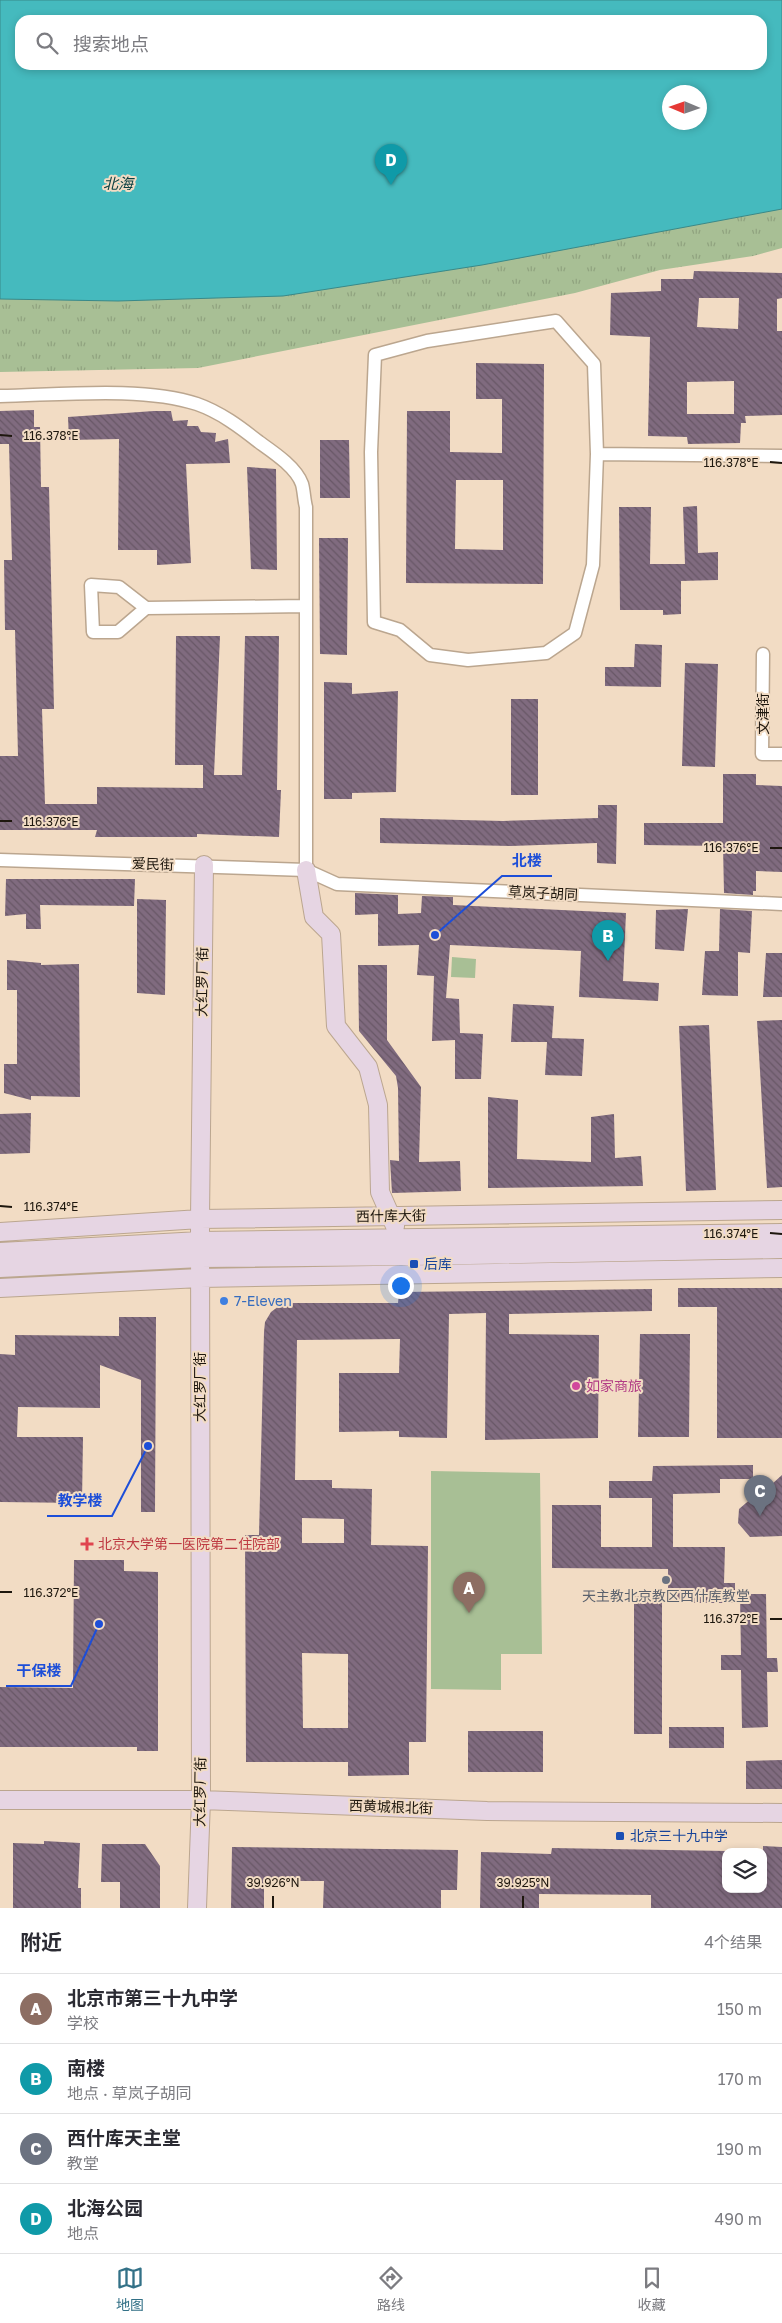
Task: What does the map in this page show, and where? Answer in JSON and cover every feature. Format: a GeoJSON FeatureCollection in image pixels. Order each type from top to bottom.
{"type":"FeatureCollection","features":[{"type":"Feature","properties":{"kind":"street"},"geometry":{"type":"LineString","coordinates":[[556,321],[594,364],[597,454],[593,565],[575,632],[546,653],[468,660],[430,655],[400,630],[374,622],[372,452],[375,354],[427,341],[556,321]]}},
{"type":"Feature","properties":{"kind":"street"},"geometry":{"type":"LineString","coordinates":[[0,396],[123,394],[169,398],[197,404],[215,411],[276,454],[301,482],[306,507],[306,870],[314,917],[331,934],[336,1026],[368,1067],[378,1105],[380,1192],[400,1238]]}},
{"type":"Feature","properties":{"kind":"street"},"geometry":{"type":"LineString","coordinates":[[597,454],[782,456]]}},
{"type":"Feature","properties":{"kind":"street"},"geometry":{"type":"LineString","coordinates":[[146,608],[118,632],[93,632],[91,585],[119,587],[146,608],[306,606]]}},
{"type":"Feature","properties":{"kind":"street","name":"文津街"},"geometry":{"type":"LineString","coordinates":[[763,654],[762,754],[782,754]]}},
{"type":"Feature","properties":{"kind":"street","name":"爱民街"},"geometry":{"type":"LineString","coordinates":[[0,860],[204,865],[306,870]]}},
{"type":"Feature","properties":{"kind":"street","name":"大红罗厂街"},"geometry":{"type":"LineString","coordinates":[[197,1908],[201,1800],[200,1219],[204,865]]}},
{"type":"Feature","properties":{"kind":"street","name":"草岚子胡同"},"geometry":{"type":"LineString","coordinates":[[306,870],[337,884],[782,904]]}},
{"type":"Feature","properties":{"kind":"street","name":"西什库大街"},"geometry":{"type":"LineString","coordinates":[[0,1232],[200,1219],[782,1210]]}},
{"type":"Feature","properties":{"kind":"street","name":"西什库大街"},"geometry":{"type":"LineString","coordinates":[[0,1268],[200,1250],[400,1238],[782,1233]]}},
{"type":"Feature","properties":{"kind":"street","name":"西什库大街"},"geometry":{"type":"LineString","coordinates":[[0,1252],[200,1250],[414,1256],[782,1249]]}},
{"type":"Feature","properties":{"kind":"street"},"geometry":{"type":"LineString","coordinates":[[0,1288],[200,1278],[782,1268]]}},
{"type":"Feature","properties":{"kind":"street","name":"西黄城根北街"},"geometry":{"type":"LineString","coordinates":[[0,1800],[201,1800],[487,1811],[782,1813]]}},
{"type":"Feature","properties":{"kind":"green space","name":"北海"},"geometry":{"type":"Polygon","coordinates":[[[0,0],[782,0],[782,248],[753,256],[660,270],[575,293],[198,368],[0,372],[0,0]]]}},
{"type":"Feature","properties":{"kind":"green space"},"geometry":{"type":"Polygon","coordinates":[[[452,957],[476,959],[475,978],[451,977],[452,957]]]}},
{"type":"Feature","properties":{"kind":"green space"},"geometry":{"type":"Polygon","coordinates":[[[431,1471],[540,1473],[542,1654],[501,1654],[501,1690],[431,1689],[431,1471]]]}},
{"type":"Feature","properties":{"kind":"water","name":"北海"},"geometry":{"type":"Polygon","coordinates":[[[0,0],[782,0],[782,209],[482,265],[283,296],[118,301],[0,299],[0,0]]]}},
{"type":"Feature","properties":{"kind":"building"},"geometry":{"type":"Polygon","coordinates":[[[694,271],[782,273],[782,298],[777,299],[777,331],[782,331],[782,415],[745,416],[746,423],[741,423],[740,443],[688,444],[687,437],[648,436],[650,337],[610,335],[611,293],[661,291],[661,279],[693,279],[694,271]],[[699,298],[697,327],[738,329],[739,298],[699,298]],[[734,381],[687,382],[687,414],[734,414],[734,381]]]}},
{"type":"Feature","properties":{"kind":"building"},"geometry":{"type":"Polygon","coordinates":[[[476,363],[544,364],[543,584],[406,583],[407,411],[450,411],[450,452],[502,453],[502,399],[476,399],[476,363]],[[456,480],[455,549],[503,550],[503,480],[456,480]]]}},
{"type":"Feature","properties":{"kind":"building"},"geometry":{"type":"Polygon","coordinates":[[[34,410],[34,427],[40,427],[41,487],[49,487],[54,709],[42,709],[45,804],[97,804],[97,787],[203,788],[203,765],[175,765],[176,636],[220,636],[214,775],[242,775],[245,636],[279,636],[277,790],[281,790],[279,837],[197,834],[197,837],[95,837],[97,830],[0,830],[0,756],[18,756],[15,630],[5,630],[4,560],[12,560],[9,444],[0,444],[0,411],[34,410]]]}},
{"type":"Feature","properties":{"kind":"building"},"geometry":{"type":"Polygon","coordinates":[[[171,411],[173,421],[188,420],[187,426],[198,426],[201,432],[216,433],[215,442],[228,439],[230,463],[186,464],[191,563],[157,565],[157,550],[118,550],[119,439],[69,440],[68,417],[171,411]]]}},
{"type":"Feature","properties":{"kind":"building"},"geometry":{"type":"Polygon","coordinates":[[[320,440],[349,440],[350,498],[320,498],[320,440]]]}},
{"type":"Feature","properties":{"kind":"building"},"geometry":{"type":"Polygon","coordinates":[[[247,467],[276,469],[277,570],[251,569],[247,467]]]}},
{"type":"Feature","properties":{"kind":"building"},"geometry":{"type":"Polygon","coordinates":[[[697,506],[698,553],[718,552],[718,580],[681,581],[681,614],[663,615],[663,610],[620,610],[619,507],[651,507],[650,564],[685,564],[683,507],[697,506]]]}},
{"type":"Feature","properties":{"kind":"building"},"geometry":{"type":"Polygon","coordinates":[[[319,538],[348,538],[347,655],[320,654],[319,538]]]}},
{"type":"Feature","properties":{"kind":"building"},"geometry":{"type":"Polygon","coordinates":[[[635,644],[662,645],[661,687],[605,686],[605,667],[634,667],[635,644]]]}},
{"type":"Feature","properties":{"kind":"building"},"geometry":{"type":"Polygon","coordinates":[[[685,663],[718,664],[715,767],[682,766],[685,663]]]}},
{"type":"Feature","properties":{"kind":"building"},"geometry":{"type":"Polygon","coordinates":[[[324,682],[352,683],[352,694],[398,691],[396,792],[352,793],[352,799],[324,799],[324,682]]]}},
{"type":"Feature","properties":{"kind":"building"},"geometry":{"type":"Polygon","coordinates":[[[511,699],[538,699],[538,795],[511,795],[511,699]]]}},
{"type":"Feature","properties":{"kind":"building"},"geometry":{"type":"Polygon","coordinates":[[[723,774],[756,774],[756,785],[782,786],[782,872],[756,871],[756,891],[753,891],[753,895],[724,893],[723,846],[644,845],[644,823],[723,823],[723,774]]]}},
{"type":"Feature","properties":{"kind":"building"},"geometry":{"type":"Polygon","coordinates":[[[598,805],[617,805],[616,864],[597,863],[597,843],[511,846],[380,843],[380,818],[503,821],[598,818],[598,805]]]}},
{"type":"Feature","properties":{"kind":"building"},"geometry":{"type":"Polygon","coordinates":[[[6,879],[135,879],[134,906],[40,905],[41,929],[26,929],[26,914],[5,916],[6,879]]]}},
{"type":"Feature","properties":{"kind":"building"},"geometry":{"type":"Polygon","coordinates":[[[355,893],[398,895],[398,914],[421,913],[422,896],[453,897],[453,905],[626,913],[623,981],[659,983],[658,1001],[579,997],[581,951],[450,945],[446,998],[459,999],[460,1033],[483,1034],[481,1079],[455,1079],[455,1040],[432,1041],[434,976],[417,975],[419,945],[378,946],[378,914],[355,915],[355,893]]]}},
{"type":"Feature","properties":{"kind":"building"},"geometry":{"type":"Polygon","coordinates":[[[137,899],[166,900],[165,995],[137,993],[137,899]]]}},
{"type":"Feature","properties":{"kind":"building"},"geometry":{"type":"Polygon","coordinates":[[[688,909],[684,951],[655,949],[656,910],[688,909]]]}},
{"type":"Feature","properties":{"kind":"building"},"geometry":{"type":"Polygon","coordinates":[[[720,909],[752,911],[750,953],[738,952],[738,996],[702,995],[705,951],[719,951],[720,909]]]}},
{"type":"Feature","properties":{"kind":"building"},"geometry":{"type":"Polygon","coordinates":[[[766,953],[782,953],[782,997],[763,997],[766,953]]]}},
{"type":"Feature","properties":{"kind":"building"},"geometry":{"type":"Polygon","coordinates":[[[7,960],[41,963],[41,965],[79,964],[80,1097],[31,1096],[31,1100],[4,1093],[4,1064],[17,1064],[17,990],[7,990],[7,960]]]}},
{"type":"Feature","properties":{"kind":"building"},"geometry":{"type":"Polygon","coordinates":[[[358,965],[387,965],[387,1040],[421,1087],[419,1162],[460,1161],[461,1191],[392,1193],[390,1160],[399,1161],[398,1088],[396,1076],[359,1031],[358,965]]]}},
{"type":"Feature","properties":{"kind":"building"},"geometry":{"type":"Polygon","coordinates":[[[513,1004],[554,1006],[552,1038],[584,1039],[582,1076],[545,1075],[547,1042],[511,1042],[513,1004]]]}},
{"type":"Feature","properties":{"kind":"building"},"geometry":{"type":"Polygon","coordinates":[[[782,1020],[782,1187],[767,1188],[757,1021],[782,1020]]]}},
{"type":"Feature","properties":{"kind":"building"},"geometry":{"type":"Polygon","coordinates":[[[709,1025],[716,1190],[686,1191],[679,1026],[709,1025]]]}},
{"type":"Feature","properties":{"kind":"building"},"geometry":{"type":"Polygon","coordinates":[[[488,1097],[518,1100],[517,1159],[591,1162],[591,1117],[614,1114],[615,1158],[641,1156],[643,1186],[488,1188],[488,1097]]]}},
{"type":"Feature","properties":{"kind":"building"},"geometry":{"type":"Polygon","coordinates":[[[31,1113],[30,1153],[0,1154],[0,1114],[31,1113]]]}},
{"type":"Feature","properties":{"kind":"building"},"geometry":{"type":"Polygon","coordinates":[[[678,1288],[782,1288],[782,1438],[717,1438],[717,1307],[678,1307],[678,1288]]]}},
{"type":"Feature","properties":{"kind":"building"},"geometry":{"type":"Polygon","coordinates":[[[652,1289],[652,1311],[509,1314],[509,1334],[599,1335],[598,1438],[485,1440],[486,1313],[449,1314],[447,1438],[399,1437],[399,1431],[339,1432],[339,1373],[399,1373],[400,1339],[297,1340],[295,1480],[332,1480],[332,1488],[372,1489],[371,1545],[428,1546],[426,1742],[409,1742],[409,1775],[348,1776],[348,1762],[246,1762],[245,1535],[259,1535],[265,1322],[271,1312],[279,1306],[289,1303],[398,1303],[399,1292],[652,1289]],[[302,1518],[302,1543],[344,1543],[344,1519],[302,1518]],[[302,1653],[303,1728],[348,1728],[348,1654],[302,1653]]]}},
{"type":"Feature","properties":{"kind":"building"},"geometry":{"type":"Polygon","coordinates":[[[119,1317],[156,1317],[155,1512],[141,1512],[141,1380],[100,1365],[100,1408],[18,1407],[17,1437],[83,1437],[82,1503],[0,1502],[0,1354],[15,1355],[15,1335],[119,1336],[119,1317]]]}},
{"type":"Feature","properties":{"kind":"building"},"geometry":{"type":"Polygon","coordinates":[[[640,1334],[690,1334],[689,1437],[638,1437],[640,1334]]]}},
{"type":"Feature","properties":{"kind":"building"},"geometry":{"type":"Polygon","coordinates":[[[753,1465],[753,1479],[720,1479],[720,1493],[673,1494],[673,1547],[725,1547],[724,1583],[735,1583],[735,1603],[668,1603],[668,1569],[552,1568],[552,1505],[601,1505],[601,1547],[652,1547],[652,1498],[609,1498],[609,1481],[652,1481],[653,1466],[753,1465]]]}},
{"type":"Feature","properties":{"kind":"building"},"geometry":{"type":"Polygon","coordinates":[[[782,1475],[782,1536],[750,1537],[738,1523],[739,1509],[753,1497],[753,1501],[782,1475]]]}},
{"type":"Feature","properties":{"kind":"building"},"geometry":{"type":"Polygon","coordinates":[[[74,1560],[124,1560],[124,1571],[158,1572],[158,1751],[137,1751],[137,1747],[0,1747],[0,1687],[73,1688],[74,1560]]]}},
{"type":"Feature","properties":{"kind":"building"},"geometry":{"type":"Polygon","coordinates":[[[740,1594],[766,1594],[767,1658],[777,1658],[778,1672],[767,1672],[768,1727],[742,1728],[741,1670],[721,1670],[721,1655],[741,1655],[740,1594]]]}},
{"type":"Feature","properties":{"kind":"building"},"geometry":{"type":"Polygon","coordinates":[[[634,1596],[662,1596],[662,1734],[634,1734],[634,1596]]]}},
{"type":"Feature","properties":{"kind":"building"},"geometry":{"type":"Polygon","coordinates":[[[669,1727],[724,1727],[724,1748],[669,1748],[669,1727]]]}},
{"type":"Feature","properties":{"kind":"building"},"geometry":{"type":"Polygon","coordinates":[[[468,1731],[543,1731],[543,1772],[468,1772],[468,1731]]]}},
{"type":"Feature","properties":{"kind":"building"},"geometry":{"type":"Polygon","coordinates":[[[782,1760],[782,1789],[746,1789],[746,1761],[782,1760]]]}},
{"type":"Feature","properties":{"kind":"building"},"geometry":{"type":"Polygon","coordinates":[[[44,1841],[80,1843],[78,1888],[81,1888],[81,1908],[13,1908],[13,1843],[44,1844],[44,1841]]]}},
{"type":"Feature","properties":{"kind":"building"},"geometry":{"type":"Polygon","coordinates":[[[102,1844],[145,1844],[160,1866],[160,1908],[120,1908],[120,1882],[101,1882],[102,1844]]]}},
{"type":"Feature","properties":{"kind":"building"},"geometry":{"type":"Polygon","coordinates":[[[763,1846],[782,1847],[782,1908],[651,1908],[651,1895],[539,1894],[539,1908],[480,1908],[481,1852],[551,1854],[552,1848],[722,1851],[722,1893],[767,1893],[767,1848],[763,1848],[763,1846]]]}},
{"type":"Feature","properties":{"kind":"building"},"geometry":{"type":"Polygon","coordinates":[[[232,1847],[458,1850],[457,1890],[441,1890],[441,1908],[323,1908],[324,1881],[264,1881],[264,1908],[231,1908],[232,1847]]]}},
{"type":"Feature","properties":{"kind":"place","name":"北海公园"},"geometry":{"type":"Point","coordinates":[391,185]}},
{"type":"Feature","properties":{"kind":"place","name":"北楼"},"geometry":{"type":"Point","coordinates":[435,935]}},
{"type":"Feature","properties":{"kind":"place","name":"南楼"},"geometry":{"type":"Point","coordinates":[608,961]}},
{"type":"Feature","properties":{"kind":"place","name":"后库"},"geometry":{"type":"Point","coordinates":[414,1264]}},
{"type":"Feature","properties":{"kind":"place","name":"7-Eleven"},"geometry":{"type":"Point","coordinates":[224,1301]}},
{"type":"Feature","properties":{"kind":"place","name":"如家商旅"},"geometry":{"type":"Point","coordinates":[576,1386]}},
{"type":"Feature","properties":{"kind":"place","name":"教学楼"},"geometry":{"type":"Point","coordinates":[148,1446]}},
{"type":"Feature","properties":{"kind":"place","name":"西什库天主堂"},"geometry":{"type":"Point","coordinates":[760,1516]}},
{"type":"Feature","properties":{"kind":"place","name":"北京大学第一医院第二住院部"},"geometry":{"type":"Point","coordinates":[87,1544]}},
{"type":"Feature","properties":{"kind":"place","name":"天主教北京教区西什库教堂"},"geometry":{"type":"Point","coordinates":[666,1580]}},
{"type":"Feature","properties":{"kind":"place","name":"北京市第三十九中学"},"geometry":{"type":"Point","coordinates":[469,1613]}},
{"type":"Feature","properties":{"kind":"place","name":"干保楼"},"geometry":{"type":"Point","coordinates":[99,1624]}},
{"type":"Feature","properties":{"kind":"place","name":"北京三十九中学"},"geometry":{"type":"Point","coordinates":[620,1836]}}]}
